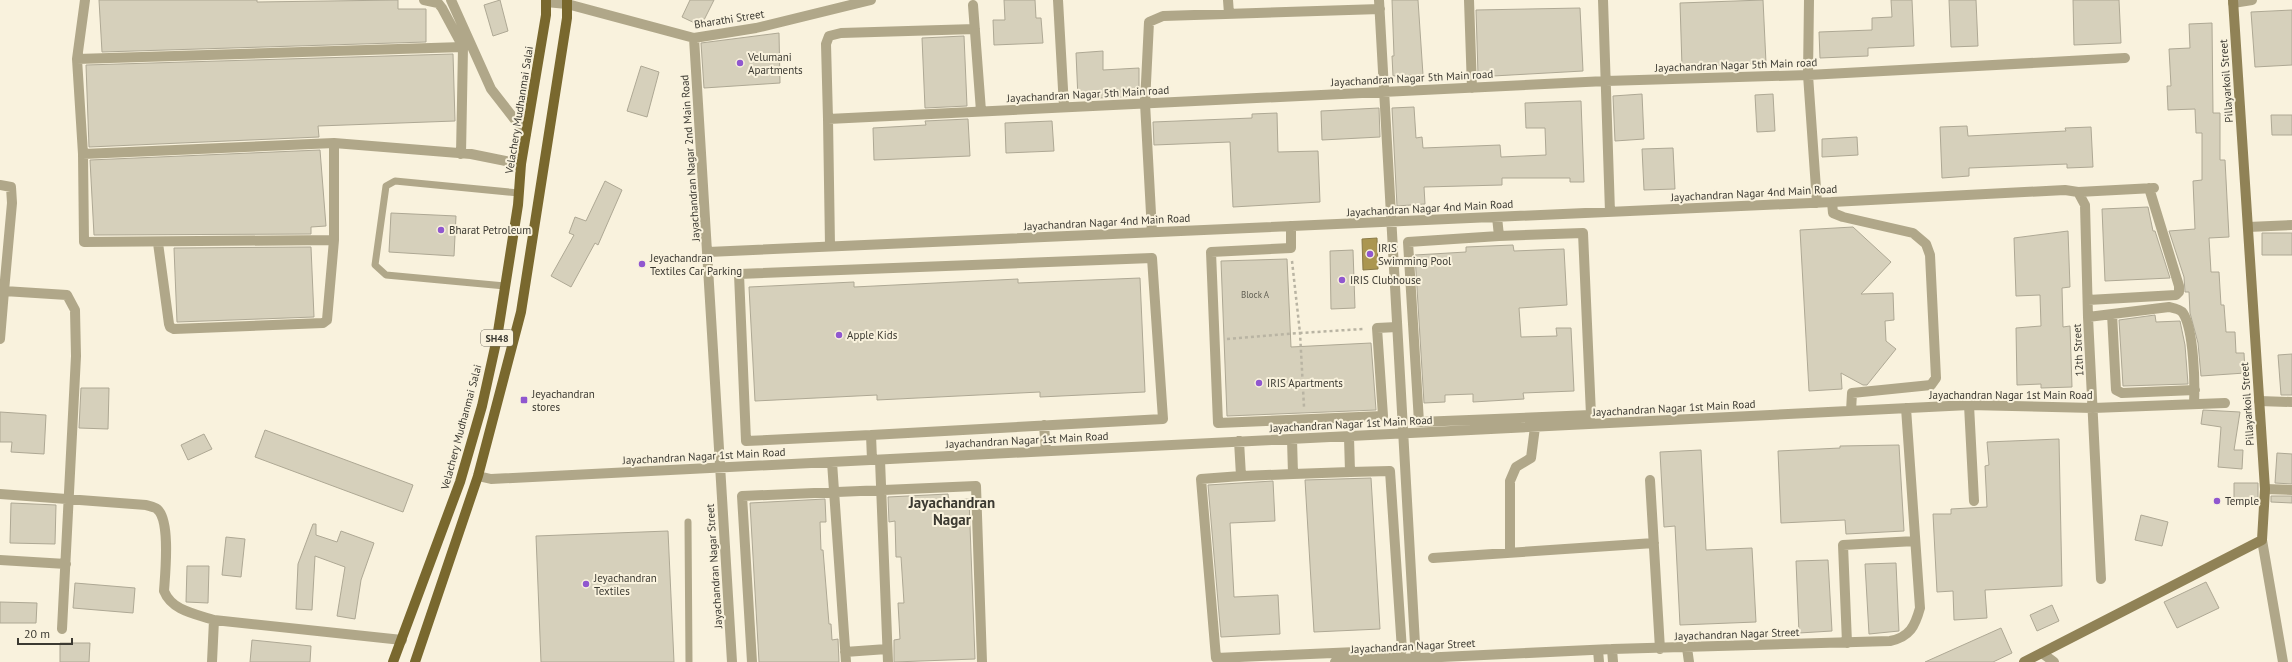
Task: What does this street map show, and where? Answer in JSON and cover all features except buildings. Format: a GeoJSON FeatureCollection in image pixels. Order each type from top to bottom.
{"type":"FeatureCollection","features":[{"type":"Feature","properties":{"kind":"main road","name":"Velachery Mudhanmai Salai"},"geometry":{"type":"LineString","coordinates":[[393,662],[460,482],[482,406],[497,338],[519,193],[521,164],[546,15],[546,1]]}},
{"type":"Feature","properties":{"kind":"main road","name":"SH48"},"geometry":{"type":"LineString","coordinates":[[415,662],[478,476],[521,312],[566,18],[567,2]]}},
{"type":"Feature","properties":{"kind":"main road"},"geometry":{"type":"LineString","coordinates":[[497,338],[514,340]]}},
{"type":"Feature","properties":{"kind":"street"},"geometry":{"type":"LineString","coordinates":[[85,0],[77,59],[83,154],[84,242],[158,243],[334,240]]}},
{"type":"Feature","properties":{"kind":"street"},"geometry":{"type":"LineString","coordinates":[[424,0],[438,3],[463,47],[461,154]]}},
{"type":"Feature","properties":{"kind":"street"},"geometry":{"type":"LineString","coordinates":[[451,0],[491,89],[526,134]]}},
{"type":"Feature","properties":{"kind":"street","name":"Bharathi Street"},"geometry":{"type":"LineString","coordinates":[[546,1],[567,2],[694,38],[756,28],[839,4],[871,0]]}},
{"type":"Feature","properties":{"kind":"street"},"geometry":{"type":"LineString","coordinates":[[1058,0],[1064,107]]}},
{"type":"Feature","properties":{"kind":"street"},"geometry":{"type":"LineString","coordinates":[[1228,0],[1228,14]]}},
{"type":"Feature","properties":{"kind":"street"},"geometry":{"type":"LineString","coordinates":[[1469,0],[1472,88]]}},
{"type":"Feature","properties":{"kind":"street"},"geometry":{"type":"LineString","coordinates":[[1603,0],[1610,212]]}},
{"type":"Feature","properties":{"kind":"street"},"geometry":{"type":"LineString","coordinates":[[1809,0],[1808,75],[1817,202]]}},
{"type":"Feature","properties":{"kind":"street"},"geometry":{"type":"LineString","coordinates":[[2233,2],[2252,0]]}},
{"type":"Feature","properties":{"kind":"street","name":"Pillayarkoil Street"},"geometry":{"type":"LineString","coordinates":[[2233,2],[2265,489],[2262,540]]}},
{"type":"Feature","properties":{"kind":"street"},"geometry":{"type":"LineString","coordinates":[[1152,232],[1145,102],[1149,22],[1163,16],[1228,14],[1380,4],[1416,660]]}},
{"type":"Feature","properties":{"kind":"street"},"geometry":{"type":"LineString","coordinates":[[973,5],[981,111]]}},
{"type":"Feature","properties":{"kind":"street"},"geometry":{"type":"LineString","coordinates":[[830,246],[826,44],[829,36],[840,33],[975,29]]}},
{"type":"Feature","properties":{"kind":"street","name":"Jayachandran Nagar 2nd Main Road"},"geometry":{"type":"LineString","coordinates":[[694,38],[720,468]]}},
{"type":"Feature","properties":{"kind":"street"},"geometry":{"type":"LineString","coordinates":[[77,59],[463,47]]}},
{"type":"Feature","properties":{"kind":"street","name":"Jayachandran Nagar 5th Main road"},"geometry":{"type":"LineString","coordinates":[[828,119],[1145,102],[1606,81],[1808,75],[2125,58]]}},
{"type":"Feature","properties":{"kind":"street"},"geometry":{"type":"LineString","coordinates":[[83,154],[334,143],[461,154],[521,164]]}},
{"type":"Feature","properties":{"kind":"street"},"geometry":{"type":"LineString","coordinates":[[158,243],[168,324],[170,328],[324,323],[327,320],[334,240],[334,143]]}},
{"type":"Feature","properties":{"kind":"street"},"geometry":{"type":"LineString","coordinates":[[0,185],[11,187],[12,203],[0,339]]}},
{"type":"Feature","properties":{"kind":"street","name":"Jayachandran Nagar 4nd Main Road"},"geometry":{"type":"LineString","coordinates":[[708,252],[1832,202],[2065,190],[2078,192],[2151,188],[2179,286],[2179,292],[2176,295],[2088,300]]}},
{"type":"Feature","properties":{"kind":"street","name":"12th Street"},"geometry":{"type":"LineString","coordinates":[[2078,192],[2085,205],[2088,317],[2101,580]]}},
{"type":"Feature","properties":{"kind":"street"},"geometry":{"type":"LineString","coordinates":[[1832,202],[1833,213],[1843,217],[1914,234],[1926,244],[1930,255],[1936,378],[1931,385],[1852,393],[1851,411]]}},
{"type":"Feature","properties":{"kind":"street"},"geometry":{"type":"LineString","coordinates":[[1498,217],[1499,236]]}},
{"type":"Feature","properties":{"kind":"street"},"geometry":{"type":"LineString","coordinates":[[2248,227],[2292,225]]}},
{"type":"Feature","properties":{"kind":"street"},"geometry":{"type":"LineString","coordinates":[[1291,226],[1291,248],[1211,252],[1218,423],[1383,416],[1377,328],[1397,327]]}},
{"type":"Feature","properties":{"kind":"street"},"geometry":{"type":"LineString","coordinates":[[1583,233],[1592,415],[1419,422],[1408,242],[1499,236],[1583,233]]}},
{"type":"Feature","properties":{"kind":"street"},"geometry":{"type":"LineString","coordinates":[[1152,258],[1163,419],[871,435],[746,441],[739,274],[1152,258]]}},
{"type":"Feature","properties":{"kind":"street"},"geometry":{"type":"LineString","coordinates":[[4,290],[67,295],[75,310],[76,356],[70,500],[62,629]]}},
{"type":"Feature","properties":{"kind":"street"},"geometry":{"type":"LineString","coordinates":[[2088,317],[2170,307],[2176,308],[2183,313],[2189,333],[2196,375],[2194,404]]}},
{"type":"Feature","properties":{"kind":"street"},"geometry":{"type":"LineString","coordinates":[[2112,314],[2116,390],[2122,393],[2195,390]]}},
{"type":"Feature","properties":{"kind":"street"},"geometry":{"type":"LineString","coordinates":[[2259,401],[2292,402]]}},
{"type":"Feature","properties":{"kind":"street","name":"Jayachandran Nagar 1st Main Road"},"geometry":{"type":"LineString","coordinates":[[478,476],[490,479],[1969,405],[2093,408],[2225,403]]}},
{"type":"Feature","properties":{"kind":"street"},"geometry":{"type":"LineString","coordinates":[[1969,405],[1974,501]]}},
{"type":"Feature","properties":{"kind":"street","name":"Jayachandran Nagar Street"},"geometry":{"type":"LineString","coordinates":[[1335,662],[1528,657],[1612,649],[1847,643],[1902,639],[1910,632],[1917,621],[1920,608],[1906,408]]}},
{"type":"Feature","properties":{"kind":"street"},"geometry":{"type":"LineString","coordinates":[[1044,425],[1046,451]]}},
{"type":"Feature","properties":{"kind":"street"},"geometry":{"type":"LineString","coordinates":[[1510,552],[1510,481],[1516,466],[1531,458],[1535,427]]}},
{"type":"Feature","properties":{"kind":"street"},"geometry":{"type":"LineString","coordinates":[[871,435],[881,489],[888,662]]}},
{"type":"Feature","properties":{"kind":"street"},"geometry":{"type":"LineString","coordinates":[[1349,437],[1350,472]]}},
{"type":"Feature","properties":{"kind":"street"},"geometry":{"type":"LineString","coordinates":[[1292,439],[1293,474]]}},
{"type":"Feature","properties":{"kind":"street"},"geometry":{"type":"LineString","coordinates":[[1238,441],[1242,476]]}},
{"type":"Feature","properties":{"kind":"street"},"geometry":{"type":"LineString","coordinates":[[832,462],[846,662]]}},
{"type":"Feature","properties":{"kind":"street","name":"Jayachandran Nagar Street"},"geometry":{"type":"LineString","coordinates":[[720,468],[732,662]]}},
{"type":"Feature","properties":{"kind":"street"},"geometry":{"type":"LineString","coordinates":[[1390,471],[1402,650],[1216,658],[1200,479],[1350,472],[1390,471]]}},
{"type":"Feature","properties":{"kind":"street"},"geometry":{"type":"LineString","coordinates":[[1650,480],[1660,648]]}},
{"type":"Feature","properties":{"kind":"street"},"geometry":{"type":"LineString","coordinates":[[752,662],[742,496],[976,486],[982,662]]}},
{"type":"Feature","properties":{"kind":"street"},"geometry":{"type":"LineString","coordinates":[[2265,489],[2292,490]]}},
{"type":"Feature","properties":{"kind":"street"},"geometry":{"type":"LineString","coordinates":[[0,494],[146,505],[157,509],[162,515],[166,530],[164,592],[168,600],[174,606],[214,620],[402,640]]}},
{"type":"Feature","properties":{"kind":"street"},"geometry":{"type":"LineString","coordinates":[[2024,662],[2262,540],[2283,662]]}},
{"type":"Feature","properties":{"kind":"street"},"geometry":{"type":"LineString","coordinates":[[1847,643],[1843,545],[1915,541]]}},
{"type":"Feature","properties":{"kind":"street"},"geometry":{"type":"LineString","coordinates":[[1433,558],[1654,542]]}},
{"type":"Feature","properties":{"kind":"street"},"geometry":{"type":"LineString","coordinates":[[0,560],[66,564]]}},
{"type":"Feature","properties":{"kind":"street"},"geometry":{"type":"LineString","coordinates":[[212,662],[214,620]]}},
{"type":"Feature","properties":{"kind":"street"},"geometry":{"type":"LineString","coordinates":[[1688,648],[1688,662]]}},
{"type":"Feature","properties":{"kind":"street"},"geometry":{"type":"LineString","coordinates":[[845,652],[887,649]]}},
{"type":"Feature","properties":{"kind":"street"},"geometry":{"type":"LineString","coordinates":[[1612,649],[1613,662]]}},
{"type":"Feature","properties":{"kind":"street"},"geometry":{"type":"LineString","coordinates":[[1598,650],[1598,662]]}},
{"type":"Feature","properties":{"kind":"street"},"geometry":{"type":"LineString","coordinates":[[2042,653],[2054,662]]}},
{"type":"Feature","properties":{"kind":"lane"},"geometry":{"type":"LineString","coordinates":[[505,286],[386,275],[375,265],[386,186],[395,181],[519,193]]}},
{"type":"Feature","properties":{"kind":"lane"},"geometry":{"type":"LineString","coordinates":[[688,522],[689,662]]}},
{"type":"Feature","properties":{"kind":"path"},"geometry":{"type":"LineString","coordinates":[[1291,248],[1300,333],[1305,419]]}},
{"type":"Feature","properties":{"kind":"path"},"geometry":{"type":"LineString","coordinates":[[1215,340],[1377,328]]}},
{"type":"Feature","properties":{"kind":"shaded area","name":"IRIS Swimming Pool"},"geometry":{"type":"Polygon","coordinates":[[[1377,238],[1378,269],[1363,270],[1362,239],[1377,238]]]}},
{"type":"Feature","properties":{"kind":"place","name":"Velumani Apartments"},"geometry":{"type":"Point","coordinates":[740,63]}},
{"type":"Feature","properties":{"kind":"place","name":"Bharat Petroleum"},"geometry":{"type":"Point","coordinates":[441,230]}},
{"type":"Feature","properties":{"kind":"place","name":"IRIS Swimming Pool"},"geometry":{"type":"Point","coordinates":[1370,254]}},
{"type":"Feature","properties":{"kind":"place","name":"Jeyachandran Textiles Car Parking"},"geometry":{"type":"Point","coordinates":[642,264]}},
{"type":"Feature","properties":{"kind":"place","name":"IRIS Clubhouse"},"geometry":{"type":"Point","coordinates":[1342,280]}},
{"type":"Feature","properties":{"kind":"place","name":"Apple Kids"},"geometry":{"type":"Point","coordinates":[839,335]}},
{"type":"Feature","properties":{"kind":"place","name":"IRIS Apartments"},"geometry":{"type":"Point","coordinates":[1259,383]}},
{"type":"Feature","properties":{"kind":"place","name":"Jeyachandran stores"},"geometry":{"type":"Point","coordinates":[524,400]}},
{"type":"Feature","properties":{"kind":"place","name":"Temple"},"geometry":{"type":"Point","coordinates":[2217,501]}},
{"type":"Feature","properties":{"kind":"place","name":"Jeyachandran Textiles"},"geometry":{"type":"Point","coordinates":[586,584]}},
{"type":"Feature","properties":{"kind":"district","name":"Jayachandran Nagar"},"geometry":{"type":"Point","coordinates":[952,510]}}]}
